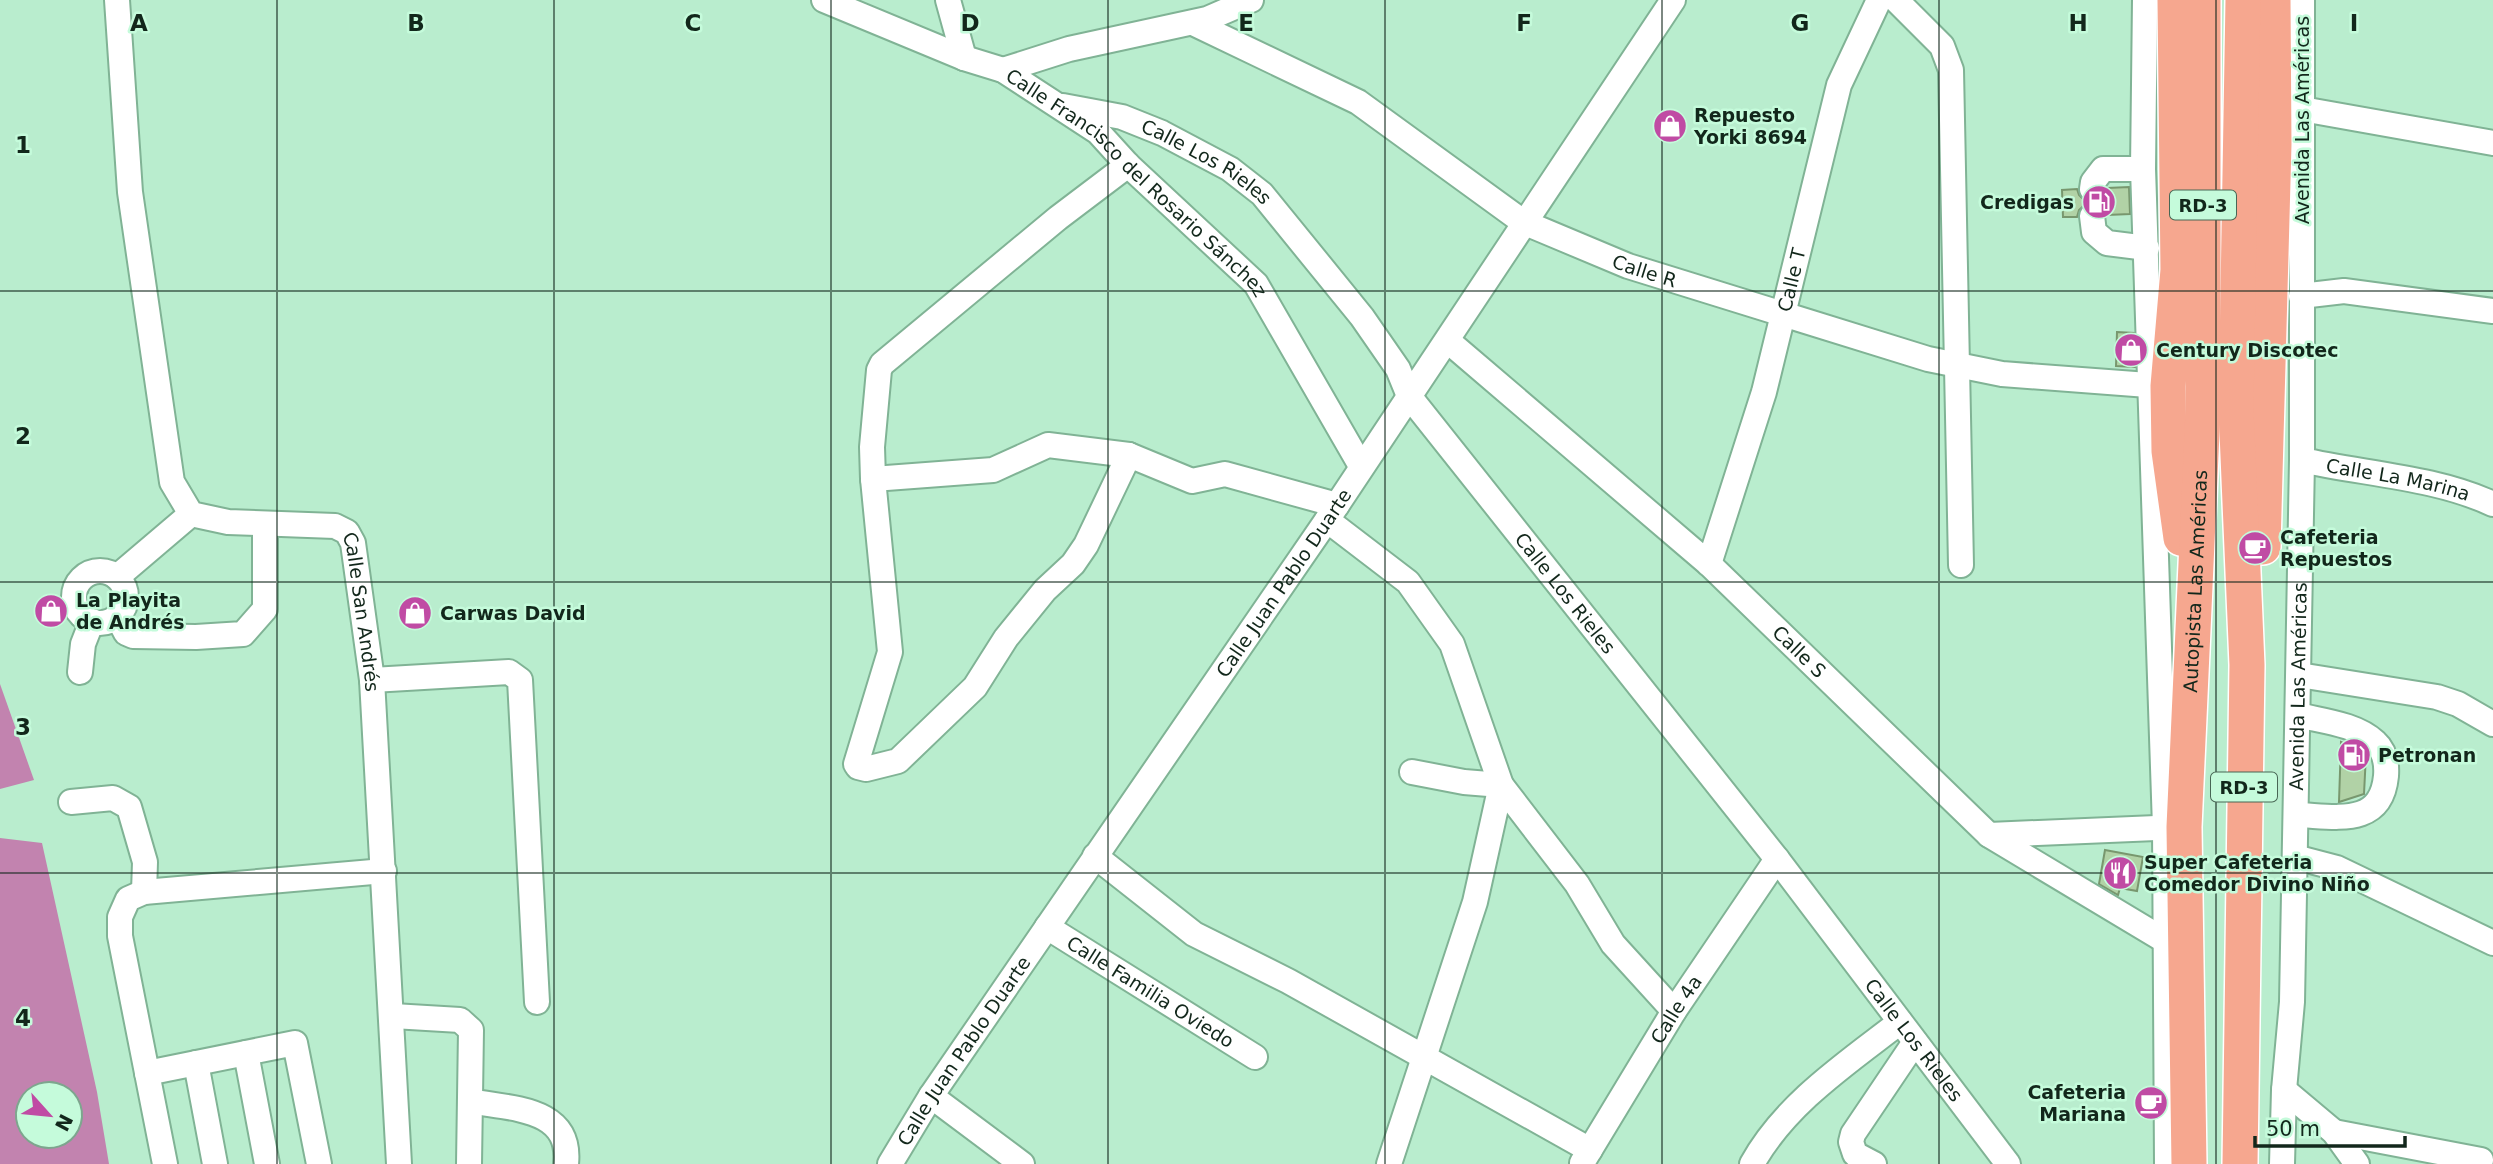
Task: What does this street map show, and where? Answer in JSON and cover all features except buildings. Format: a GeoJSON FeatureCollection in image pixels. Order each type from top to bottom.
{"type":"FeatureCollection","features":[{"type":"Feature","properties":{"kind":"highway"},"geometry":{"type":"LineString","coordinates":[[2175,0],[2178,270],[2168,386],[2169,451],[2194,608]]}},
{"type":"Feature","properties":{"kind":"highway","name":"Autopista Las Américas"},"geometry":{"type":"LineString","coordinates":[[2203,0],[2220,410],[2247,665],[2240,1164]]}},
{"type":"Feature","properties":{"kind":"highway","name":"Autopista Las Américas"},"geometry":{"type":"LineString","coordinates":[[2189,1164],[2175,827],[2194,608],[2220,410],[2243,0]]}},
{"type":"Feature","properties":{"kind":"highway"},"geometry":{"type":"LineString","coordinates":[[2247,665],[2263,551],[2274,144],[2273,0]]}},
{"type":"Feature","properties":{"kind":"street"},"geometry":{"type":"LineString","coordinates":[[117,0],[130,192],[172,482],[191,514],[117,577]]}},
{"type":"Feature","properties":{"kind":"street","name":"Calle Francisco del Rosario Sánchez"},"geometry":{"type":"LineString","coordinates":[[824,0],[856,8],[964,58],[1003,71],[1063,106],[1098,132],[1128,165],[1255,284],[1361,466]]}},
{"type":"Feature","properties":{"kind":"street"},"geometry":{"type":"LineString","coordinates":[[948,0],[964,58]]}},
{"type":"Feature","properties":{"kind":"street","name":"Calle Juan Pablo Duarte"},"geometry":{"type":"LineString","coordinates":[[890,1164],[931,1096],[1332,513],[1361,466],[1448,341],[1523,222],[1674,0]]}},
{"type":"Feature","properties":{"kind":"street","name":"Calle T"},"geometry":{"type":"LineString","coordinates":[[1709,564],[1764,391],[1839,85],[1879,0]]}},
{"type":"Feature","properties":{"kind":"street"},"geometry":{"type":"LineString","coordinates":[[1896,0],[1942,46],[1951,70],[1961,565]]}},
{"type":"Feature","properties":{"kind":"street"},"geometry":{"type":"LineString","coordinates":[[2145,0],[2143,169],[2147,248],[2148,385],[2175,827],[2164,940],[2168,1164]]}},
{"type":"Feature","properties":{"kind":"street","name":"Avenida Las Américas"},"geometry":{"type":"LineString","coordinates":[[2282,1164],[2284,1090],[2292,1002],[2298,715],[2302,460],[2302,0]]}},
{"type":"Feature","properties":{"kind":"street"},"geometry":{"type":"LineString","coordinates":[[1003,71],[1069,49],[1193,23],[1239,2],[1250,50]]}},
{"type":"Feature","properties":{"kind":"street","name":"Calle R"},"geometry":{"type":"LineString","coordinates":[[1193,23],[1358,102],[1523,222],[1628,266],[1955,364],[2002,374],[2148,385]]}},
{"type":"Feature","properties":{"kind":"street","name":"Calle Los Rieles"},"geometry":{"type":"LineString","coordinates":[[1063,106],[1122,117],[1162,133],[1230,169],[1262,194],[1362,317],[1398,369],[1409,396],[1777,859],[2008,1164]]}},
{"type":"Feature","properties":{"kind":"street"},"geometry":{"type":"LineString","coordinates":[[2302,109],[2493,144]]}},
{"type":"Feature","properties":{"kind":"street"},"geometry":{"type":"LineString","coordinates":[[1128,165],[1058,218],[882,364],[877,379],[872,447],[890,652],[872,704],[856,764],[858,767],[866,769],[898,761],[975,687],[1011,631],[1045,590],[1073,564],[1086,545],[1129,455]]}},
{"type":"Feature","properties":{"kind":"street"},"geometry":{"type":"LineString","coordinates":[[2092,189],[2093,182],[2103,169],[2143,169]]}},
{"type":"Feature","properties":{"kind":"street"},"geometry":{"type":"LineString","coordinates":[[2092,216],[2094,232],[2107,243],[2147,248]]}},
{"type":"Feature","properties":{"kind":"street"},"geometry":{"type":"LineString","coordinates":[[2301,296],[2344,291],[2493,311]]}},
{"type":"Feature","properties":{"kind":"street","name":"Calle S"},"geometry":{"type":"LineString","coordinates":[[1448,341],[1709,564],[1989,835],[2164,940]]}},
{"type":"Feature","properties":{"kind":"street"},"geometry":{"type":"LineString","coordinates":[[873,479],[993,470],[1048,445],[1129,455],[1192,481],[1225,474],[1332,513],[1408,582],[1452,644],[1500,785],[1577,884],[1614,944],[1674,1011]]}},
{"type":"Feature","properties":{"kind":"street","name":"Calle La Marina"},"geometry":{"type":"LineString","coordinates":[[2302,460],[2405,480],[2477,497],[2493,504]]}},
{"type":"Feature","properties":{"kind":"street","name":"Calle San Andrés"},"geometry":{"type":"LineString","coordinates":[[191,514],[228,522],[335,526],[347,532],[353,543],[372,680],[393,1016],[393,1162]]}},
{"type":"Feature","properties":{"kind":"street"},"geometry":{"type":"LineString","coordinates":[[117,616],[127,633],[133,636],[196,637],[243,634],[265,609],[265,524]]}},
{"type":"Feature","properties":{"kind":"street"},"geometry":{"type":"LineString","coordinates":[[102,571],[117,577],[122,584],[125,601],[117,616],[100,623],[78,611],[74,596],[76,588],[86,575],[102,571]]}},
{"type":"Feature","properties":{"kind":"street"},"geometry":{"type":"LineString","coordinates":[[80,672],[83,645],[92,621]]}},
{"type":"Feature","properties":{"kind":"street"},"geometry":{"type":"LineString","coordinates":[[372,680],[509,672],[520,680],[537,1002]]}},
{"type":"Feature","properties":{"kind":"street"},"geometry":{"type":"LineString","coordinates":[[2298,675],[2437,696],[2458,704],[2493,724]]}},
{"type":"Feature","properties":{"kind":"street"},"geometry":{"type":"LineString","coordinates":[[2296,815],[2357,815],[2372,810],[2384,794],[2387,761],[2375,741],[2350,728],[2298,715]]}},
{"type":"Feature","properties":{"kind":"street"},"geometry":{"type":"LineString","coordinates":[[1412,772],[1464,782],[1500,785]]}},
{"type":"Feature","properties":{"kind":"street"},"geometry":{"type":"LineString","coordinates":[[1389,1164],[1475,902],[1500,785]]}},
{"type":"Feature","properties":{"kind":"street"},"geometry":{"type":"LineString","coordinates":[[71,802],[113,798],[129,807],[145,862],[144,892]]}},
{"type":"Feature","properties":{"kind":"street"},"geometry":{"type":"LineString","coordinates":[[1989,835],[2175,827]]}},
{"type":"Feature","properties":{"kind":"street"},"geometry":{"type":"LineString","coordinates":[[1095,856],[1194,934],[1288,981],[1586,1157]]}},
{"type":"Feature","properties":{"kind":"street"},"geometry":{"type":"LineString","coordinates":[[2295,858],[2337,868],[2493,943]]}},
{"type":"Feature","properties":{"kind":"street","name":"Calle 4a"},"geometry":{"type":"LineString","coordinates":[[1586,1157],[1674,1011],[1777,859]]}},
{"type":"Feature","properties":{"kind":"street"},"geometry":{"type":"LineString","coordinates":[[164,1164],[120,936],[120,917],[128,899],[144,892],[384,871]]}},
{"type":"Feature","properties":{"kind":"street","name":"Calle Familia Oviedo"},"geometry":{"type":"LineString","coordinates":[[1047,927],[1255,1057]]}},
{"type":"Feature","properties":{"kind":"street"},"geometry":{"type":"LineString","coordinates":[[393,1016],[460,1020],[467,1023],[471,1030],[469,1164]]}},
{"type":"Feature","properties":{"kind":"street"},"geometry":{"type":"LineString","coordinates":[[1752,1164],[1767,1140],[1803,1101],[1907,1032]]}},
{"type":"Feature","properties":{"kind":"street"},"geometry":{"type":"LineString","coordinates":[[1874,1164],[1855,1154],[1853,1134],[1907,1032]]}},
{"type":"Feature","properties":{"kind":"street"},"geometry":{"type":"LineString","coordinates":[[147,1073],[295,1043],[318,1164]]}},
{"type":"Feature","properties":{"kind":"street"},"geometry":{"type":"LineString","coordinates":[[246,1053],[267,1164]]}},
{"type":"Feature","properties":{"kind":"street"},"geometry":{"type":"LineString","coordinates":[[196,1063],[215,1164]]}},
{"type":"Feature","properties":{"kind":"street"},"geometry":{"type":"LineString","coordinates":[[2284,1090],[2334,1132],[2357,1164]]}},
{"type":"Feature","properties":{"kind":"street"},"geometry":{"type":"LineString","coordinates":[[931,1096],[1022,1164]]}},
{"type":"Feature","properties":{"kind":"street"},"geometry":{"type":"LineString","coordinates":[[470,1101],[538,1114],[555,1125],[568,1147],[566,1164]]}},
{"type":"Feature","properties":{"kind":"street"},"geometry":{"type":"LineString","coordinates":[[2334,1132],[2481,1160]]}},
{"type":"Feature","properties":{"kind":"shaded area"},"geometry":{"type":"Polygon","coordinates":[[[0,684],[34,780],[0,789],[0,684]]]}},
{"type":"Feature","properties":{"kind":"shaded area"},"geometry":{"type":"Polygon","coordinates":[[[0,838],[42,843],[97,1092],[109,1164],[0,1164],[0,838]]]}},
{"type":"Feature","properties":{"kind":"place","name":"Repuesto Yorki 8694"},"geometry":{"type":"Point","coordinates":[1670,126]}},
{"type":"Feature","properties":{"kind":"place","name":"Credigas"},"geometry":{"type":"Point","coordinates":[2099,202]}},
{"type":"Feature","properties":{"kind":"place","name":"Century Discotec"},"geometry":{"type":"Point","coordinates":[2131,350]}},
{"type":"Feature","properties":{"kind":"place","name":"Cafeteria Repuestos"},"geometry":{"type":"Point","coordinates":[2255,548]}},
{"type":"Feature","properties":{"kind":"place","name":"La Playita de Andrés"},"geometry":{"type":"Point","coordinates":[51,611]}},
{"type":"Feature","properties":{"kind":"place","name":"Carwas David"},"geometry":{"type":"Point","coordinates":[415,613]}},
{"type":"Feature","properties":{"kind":"place","name":"Petronan"},"geometry":{"type":"Point","coordinates":[2354,755]}},
{"type":"Feature","properties":{"kind":"place","name":"Super Cafeteria Comedor Divino Niño"},"geometry":{"type":"Point","coordinates":[2120,873]}},
{"type":"Feature","properties":{"kind":"place","name":"Cafeteria Mariana"},"geometry":{"type":"Point","coordinates":[2151,1103]}}]}
